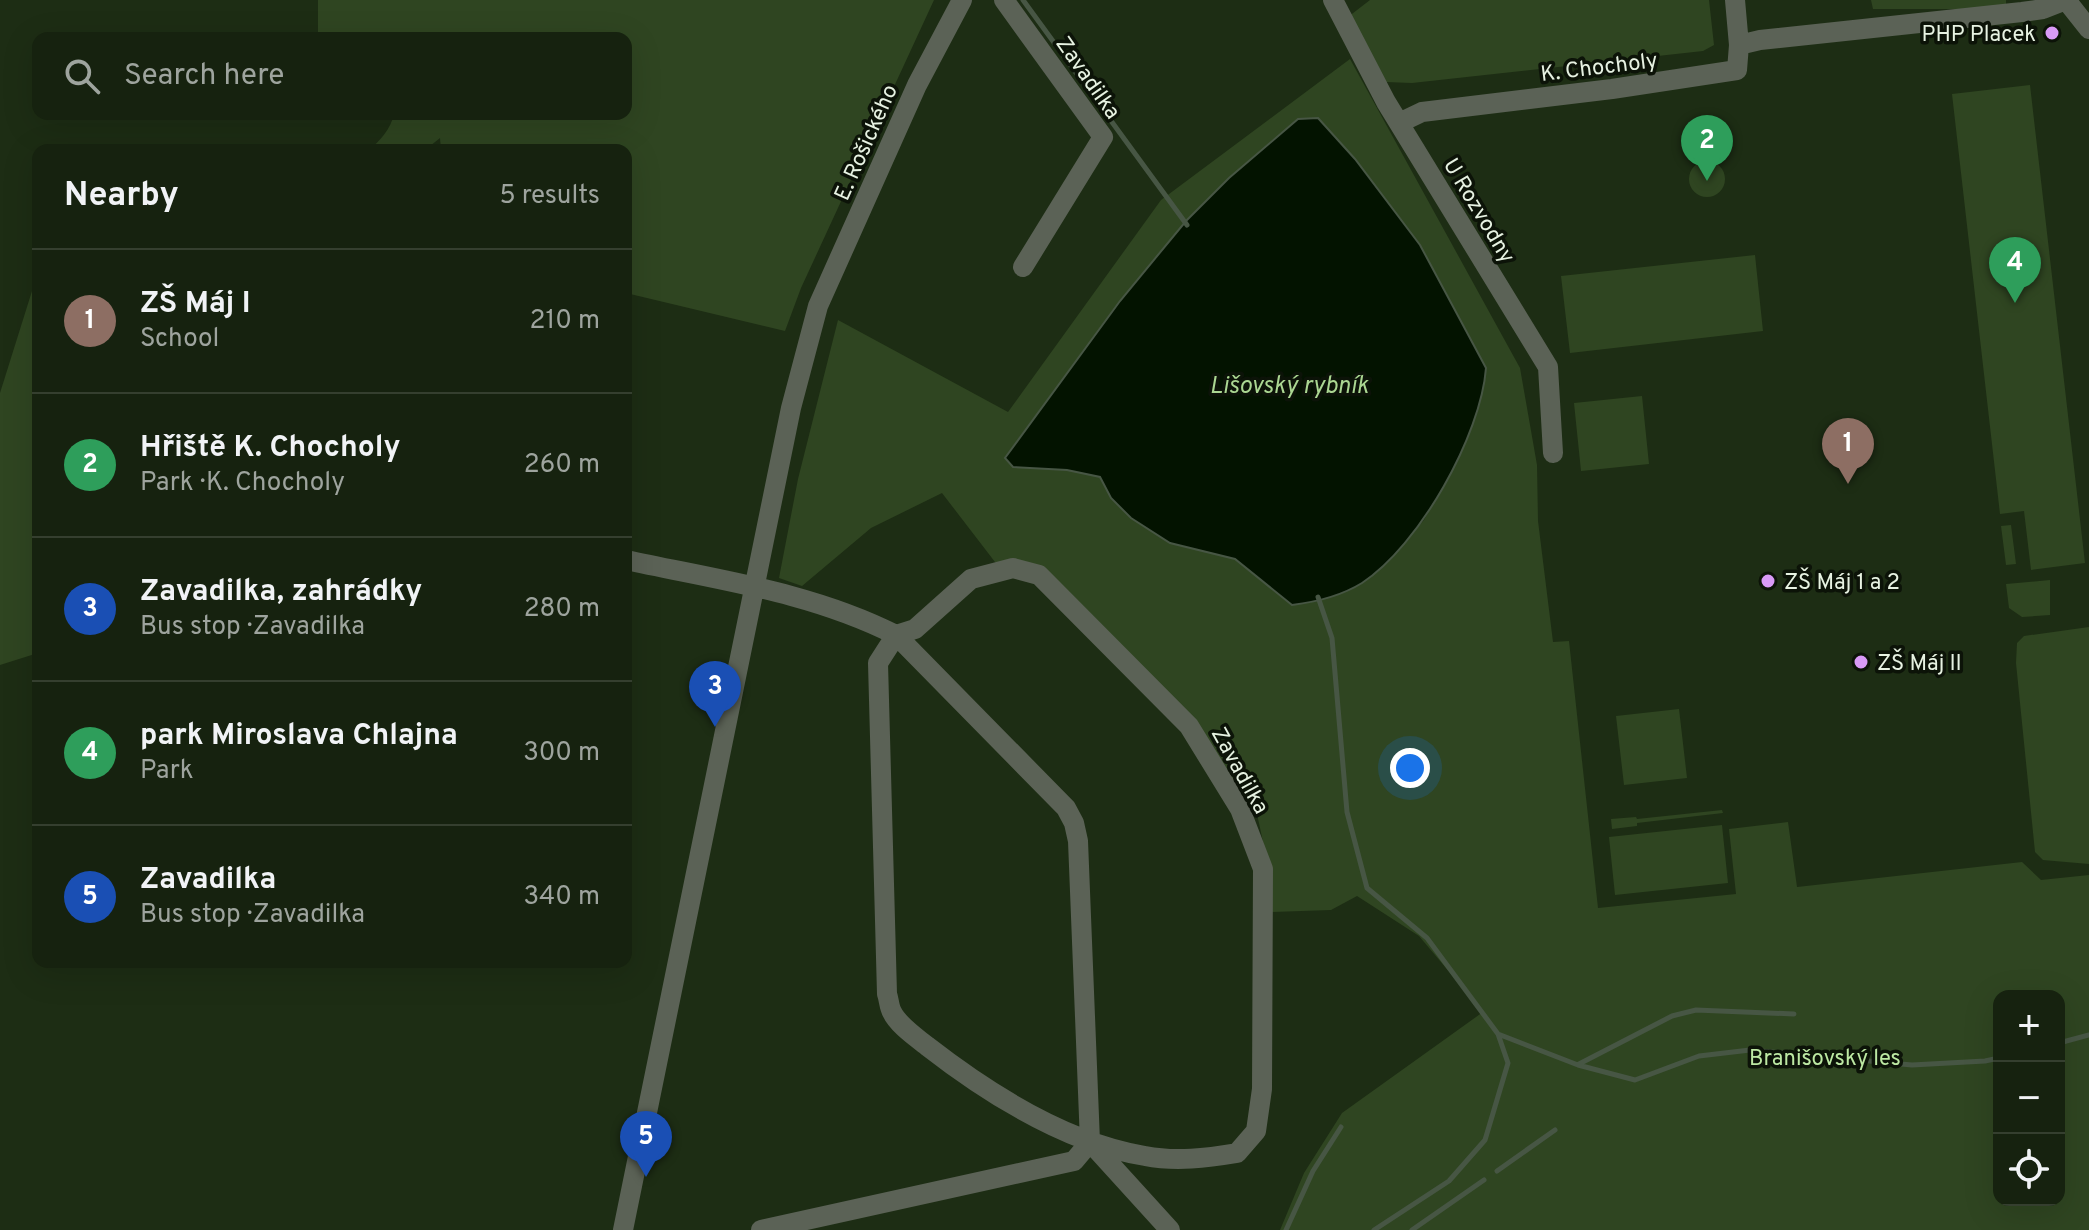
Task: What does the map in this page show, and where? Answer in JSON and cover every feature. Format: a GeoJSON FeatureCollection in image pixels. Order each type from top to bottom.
{"type":"FeatureCollection","features":[{"type":"Feature","properties":{"kind":"street","name":"E. Rošického"},"geometry":{"type":"LineString","coordinates":[[754,585],[791,408],[818,306],[917,85],[962,0]]}},
{"type":"Feature","properties":{"kind":"street","name":"Zavadilka"},"geometry":{"type":"LineString","coordinates":[[1004,0],[1103,137],[1023,267]]}},
{"type":"Feature","properties":{"kind":"street","name":"U Rozvodny"},"geometry":{"type":"LineString","coordinates":[[1333,0],[1399,123],[1548,367],[1553,453]]}},
{"type":"Feature","properties":{"kind":"street"},"geometry":{"type":"LineString","coordinates":[[1735,0],[1739,45],[1760,40],[2022,12],[2043,9],[2066,0],[2089,29]]}},
{"type":"Feature","properties":{"kind":"street","name":"K. Chocholy"},"geometry":{"type":"LineString","coordinates":[[1399,123],[1422,112],[1737,70],[1739,45]]}},
{"type":"Feature","properties":{"kind":"street"},"geometry":{"type":"LineString","coordinates":[[632,561],[787,593],[875,624],[896,635],[1066,808],[1078,841],[1090,1142],[1074,1161],[761,1230]]}},
{"type":"Feature","properties":{"kind":"street","name":"Zavadilka"},"geometry":{"type":"LineString","coordinates":[[1013,568],[1039,575],[1189,726],[1240,809],[1263,869],[1262,1089],[1256,1131],[1237,1153],[1198,1159],[1146,1157],[1090,1142],[1006,1100],[950,1064],[892,1013],[887,994],[878,663],[896,635],[915,629],[971,579],[1013,568]]}},
{"type":"Feature","properties":{"kind":"street"},"geometry":{"type":"LineString","coordinates":[[623,1230],[754,585]]}},
{"type":"Feature","properties":{"kind":"street","name":"Zavadilka"},"geometry":{"type":"LineString","coordinates":[[1090,1142],[1170,1230]]}},
{"type":"Feature","properties":{"kind":"green space"},"geometry":{"type":"Polygon","coordinates":[[[318,0],[934,0],[801,288],[785,331],[632,294],[632,144],[440,144],[440,138],[432,144],[376,144],[392,120],[632,120],[632,32],[318,32],[318,0]]]}},
{"type":"Feature","properties":{"kind":"green space"},"geometry":{"type":"Polygon","coordinates":[[[1370,0],[1709,0],[1714,45],[1703,51],[1412,83],[1386,82],[1348,17],[1370,0]]]}},
{"type":"Feature","properties":{"kind":"green space"},"geometry":{"type":"Polygon","coordinates":[[[1871,0],[2006,0],[2006,5],[1969,9],[1873,9],[1871,0]]]}},
{"type":"Feature","properties":{"kind":"green space","name":"Branišovský les"},"geometry":{"type":"Polygon","coordinates":[[[1350,59],[1520,368],[1537,465],[1538,521],[1553,642],[1569,641],[1598,908],[1736,894],[1729,829],[1788,822],[1797,887],[2022,862],[2041,880],[2089,875],[2089,1230],[1280,1230],[1304,1173],[1342,1113],[1483,1012],[1419,936],[1357,896],[1331,910],[1272,912],[1268,865],[1257,814],[1193,721],[1050,575],[995,562],[942,493],[871,528],[802,586],[779,578],[798,479],[838,320],[1008,412],[1161,200],[1350,59]],[[1120,301],[1005,457],[1013,467],[1067,470],[1100,477],[1111,498],[1170,543],[1235,559],[1292,605],[1386,564],[1424,520],[1460,454],[1486,368],[1458,319],[1120,301]]]}},
{"type":"Feature","properties":{"kind":"green space"},"geometry":{"type":"Polygon","coordinates":[[[2030,85],[2085,563],[2031,570],[2024,511],[2000,514],[1952,94],[2030,85]]]}},
{"type":"Feature","properties":{"kind":"green space"},"geometry":{"type":"Polygon","coordinates":[[[1707,161],[1719,167],[1725,179],[1719,191],[1707,197],[1695,191],[1689,179],[1695,167],[1707,161]]]}},
{"type":"Feature","properties":{"kind":"green space"},"geometry":{"type":"Polygon","coordinates":[[[1755,255],[1763,331],[1570,353],[1561,276],[1755,255]]]}},
{"type":"Feature","properties":{"kind":"green space"},"geometry":{"type":"Polygon","coordinates":[[[32,291],[32,655],[0,665],[0,393],[32,291]]]}},
{"type":"Feature","properties":{"kind":"green space"},"geometry":{"type":"Polygon","coordinates":[[[1642,396],[1649,464],[1581,471],[1574,403],[1642,396]]]}},
{"type":"Feature","properties":{"kind":"green space"},"geometry":{"type":"Polygon","coordinates":[[[2011,525],[2016,564],[2006,565],[2001,526],[2011,525]]]}},
{"type":"Feature","properties":{"kind":"green space"},"geometry":{"type":"Polygon","coordinates":[[[2050,580],[2050,615],[2022,617],[2009,608],[2006,584],[2050,580]]]}},
{"type":"Feature","properties":{"kind":"green space"},"geometry":{"type":"Polygon","coordinates":[[[2089,627],[2089,864],[2043,860],[2035,852],[2016,663],[2017,643],[2024,636],[2089,627]]]}},
{"type":"Feature","properties":{"kind":"green space"},"geometry":{"type":"Polygon","coordinates":[[[1679,709],[1687,778],[1624,785],[1616,716],[1679,709]]]}},
{"type":"Feature","properties":{"kind":"green space"},"geometry":{"type":"Polygon","coordinates":[[[1722,810],[1723,813],[1612,829],[1611,819],[1722,810]]]}},
{"type":"Feature","properties":{"kind":"green space"},"geometry":{"type":"Polygon","coordinates":[[[1722,825],[1728,883],[1615,895],[1609,837],[1722,825]]]}},
{"type":"Feature","properties":{"kind":"water","name":"Lišovský rybník"},"geometry":{"type":"Polygon","coordinates":[[[1318,118],[1355,159],[1420,245],[1486,368],[1482,395],[1460,456],[1444,487],[1405,543],[1383,566],[1354,588],[1328,598],[1292,605],[1235,559],[1170,543],[1131,518],[1111,498],[1100,477],[1067,470],[1013,467],[1005,458],[1120,301],[1186,221],[1229,178],[1298,119],[1318,118]]]}},
{"type":"Feature","properties":{"kind":"waterway"},"geometry":{"type":"LineString","coordinates":[[1023,0],[1187,225]]}},
{"type":"Feature","properties":{"kind":"waterway"},"geometry":{"type":"LineString","coordinates":[[1318,597],[1332,638],[1347,812],[1367,888],[1427,938],[1498,1034],[1578,1065],[1635,1080],[1699,1056],[1750,1050],[1912,1065],[1993,1059]]}},
{"type":"Feature","properties":{"kind":"waterway"},"geometry":{"type":"LineString","coordinates":[[1579,1064],[1672,1016],[1696,1010],[1794,1014]]}},
{"type":"Feature","properties":{"kind":"waterway"},"geometry":{"type":"LineString","coordinates":[[1374,1230],[1449,1181],[1485,1140],[1508,1063],[1498,1034]]}},
{"type":"Feature","properties":{"kind":"waterway"},"geometry":{"type":"LineString","coordinates":[[2065,1041],[2089,1035]]}},
{"type":"Feature","properties":{"kind":"waterway"},"geometry":{"type":"LineString","coordinates":[[1286,1230],[1313,1171],[1341,1127]]}},
{"type":"Feature","properties":{"kind":"waterway"},"geometry":{"type":"LineString","coordinates":[[1497,1171],[1555,1130]]}},
{"type":"Feature","properties":{"kind":"waterway"},"geometry":{"type":"LineString","coordinates":[[1412,1230],[1484,1180]]}},
{"type":"Feature","properties":{"kind":"place","name":"PHP Placek"},"geometry":{"type":"Point","coordinates":[2052,33]}},
{"type":"Feature","properties":{"kind":"place","name":"Hřiště K. Chocholy"},"geometry":{"type":"Point","coordinates":[1707,181]}},
{"type":"Feature","properties":{"kind":"place","name":"park Miroslava Chlajna"},"geometry":{"type":"Point","coordinates":[2015,303]}},
{"type":"Feature","properties":{"kind":"place","name":"ZŠ Máj I"},"geometry":{"type":"Point","coordinates":[1848,484]}},
{"type":"Feature","properties":{"kind":"place","name":"ZŠ Máj 1 a 2"},"geometry":{"type":"Point","coordinates":[1768,581]}},
{"type":"Feature","properties":{"kind":"place","name":"ZŠ Máj II"},"geometry":{"type":"Point","coordinates":[1861,662]}},
{"type":"Feature","properties":{"kind":"place","name":"Zavadilka, zahrádky"},"geometry":{"type":"Point","coordinates":[715,727]}},
{"type":"Feature","properties":{"kind":"place","name":"Zavadilka"},"geometry":{"type":"Point","coordinates":[646,1177]}}]}
